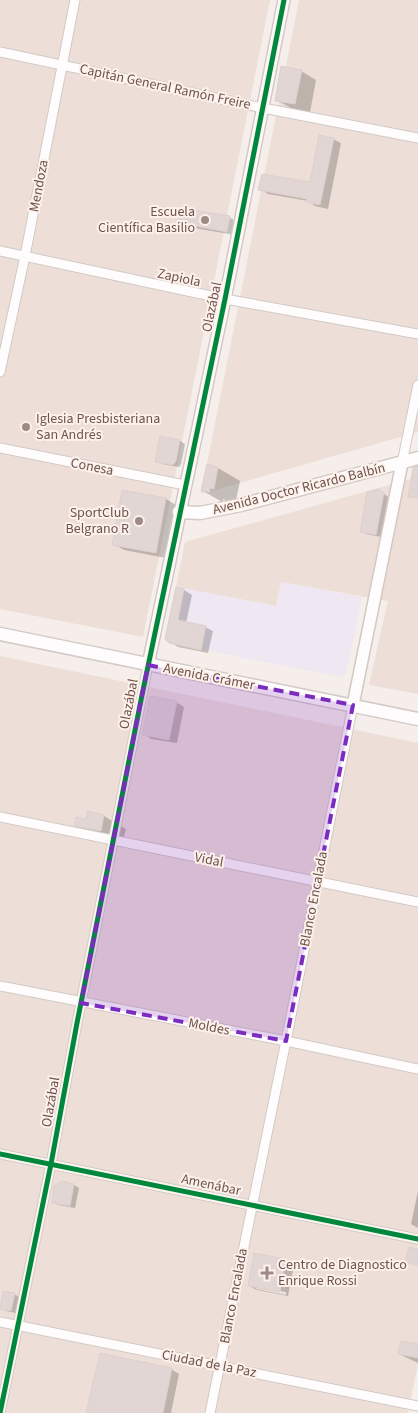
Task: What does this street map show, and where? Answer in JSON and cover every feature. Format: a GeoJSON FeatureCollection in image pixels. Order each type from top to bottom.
{"type":"FeatureCollection","features":[{"type":"Feature","properties":{"kind":"main road","name":"Avenida Doctor Ricardo Balbín"},"geometry":{"type":"LineString","coordinates":[[179,512],[200,513],[225,509],[418,458]]}},
{"type":"Feature","properties":{"kind":"main road","name":"Avenida Crámer"},"geometry":{"type":"LineString","coordinates":[[0,634],[418,718]]}},
{"type":"Feature","properties":{"kind":"street","name":"Mendoza"},"geometry":{"type":"LineString","coordinates":[[0,372],[25,256],[75,0]]}},
{"type":"Feature","properties":{"kind":"street","name":"Olazábal"},"geometry":{"type":"LineString","coordinates":[[0,1413],[51,1164],[148,665],[225,299],[284,0]]}},
{"type":"Feature","properties":{"kind":"street","name":"Capitán General Ramón Freire"},"geometry":{"type":"LineString","coordinates":[[0,52],[263,108],[418,138]]}},
{"type":"Feature","properties":{"kind":"street","name":"Zapiola"},"geometry":{"type":"LineString","coordinates":[[0,250],[225,299],[418,334]]}},
{"type":"Feature","properties":{"kind":"street","name":"Blanco Encalada"},"geometry":{"type":"LineString","coordinates":[[210,1413],[418,385]]}},
{"type":"Feature","properties":{"kind":"street","name":"Conesa"},"geometry":{"type":"LineString","coordinates":[[0,448],[185,485]]}},
{"type":"Feature","properties":{"kind":"street","name":"Vidal"},"geometry":{"type":"LineString","coordinates":[[0,817],[418,902]]}},
{"type":"Feature","properties":{"kind":"street","name":"Moldes"},"geometry":{"type":"LineString","coordinates":[[0,986],[286,1041],[418,1069]]}},
{"type":"Feature","properties":{"kind":"street","name":"Amenábar"},"geometry":{"type":"LineString","coordinates":[[0,1154],[418,1239]]}},
{"type":"Feature","properties":{"kind":"street","name":"Ciudad de la Paz"},"geometry":{"type":"LineString","coordinates":[[0,1322],[418,1406]]}},
{"type":"Feature","properties":{"kind":"highlighted area"},"geometry":{"type":"Polygon","coordinates":[[[148,665],[353,705],[286,1041],[81,1003],[148,665]]]}},
{"type":"Feature","properties":{"kind":"shaded area"},"geometry":{"type":"Polygon","coordinates":[[[0,0],[270,0],[143,637],[0,609],[0,0]]]}},
{"type":"Feature","properties":{"kind":"shaded area"},"geometry":{"type":"Polygon","coordinates":[[[299,0],[418,0],[418,432],[201,494],[299,0]]]}},
{"type":"Feature","properties":{"kind":"shaded area"},"geometry":{"type":"Polygon","coordinates":[[[418,477],[418,694],[369,685],[388,601],[281,582],[276,606],[176,587],[185,542],[418,477]]]}},
{"type":"Feature","properties":{"kind":"shaded area"},"geometry":{"type":"Polygon","coordinates":[[[281,582],[362,597],[346,674],[341,677],[169,643],[165,639],[176,587],[276,606],[281,582]]]}},
{"type":"Feature","properties":{"kind":"shaded area"},"geometry":{"type":"Polygon","coordinates":[[[0,656],[418,743],[418,1363],[408,1413],[0,1413],[0,656]]]}},
{"type":"Feature","properties":{"kind":"building"},"geometry":{"type":"Polygon","coordinates":[[[281,66],[302,70],[295,104],[275,101],[281,66]]]}},
{"type":"Feature","properties":{"kind":"building"},"geometry":{"type":"Polygon","coordinates":[[[319,135],[334,138],[320,205],[306,202],[307,199],[258,190],[262,174],[310,182],[319,135]]]}},
{"type":"Feature","properties":{"kind":"building","name":"Escuela Científica Basilio"},"geometry":{"type":"Polygon","coordinates":[[[182,208],[230,216],[227,232],[179,223],[182,208]]]}},
{"type":"Feature","properties":{"kind":"building"},"geometry":{"type":"Polygon","coordinates":[[[160,436],[180,440],[176,461],[173,465],[155,462],[160,436]]]}},
{"type":"Feature","properties":{"kind":"building"},"geometry":{"type":"Polygon","coordinates":[[[207,464],[218,467],[214,489],[210,488],[210,492],[201,491],[207,464]]]}},
{"type":"Feature","properties":{"kind":"building"},"geometry":{"type":"Polygon","coordinates":[[[418,466],[418,498],[408,497],[413,468],[418,466]]]}},
{"type":"Feature","properties":{"kind":"building"},"geometry":{"type":"Polygon","coordinates":[[[379,489],[384,493],[376,535],[360,532],[367,492],[379,489]]]}},
{"type":"Feature","properties":{"kind":"building","name":"SportClub Belgrano R"},"geometry":{"type":"Polygon","coordinates":[[[122,490],[166,498],[156,553],[112,545],[122,490]]]}},
{"type":"Feature","properties":{"kind":"building"},"geometry":{"type":"Polygon","coordinates":[[[176,587],[184,589],[178,620],[206,626],[201,650],[169,643],[165,639],[176,587]]]}},
{"type":"Feature","properties":{"kind":"building"},"geometry":{"type":"Polygon","coordinates":[[[150,696],[177,701],[169,740],[142,735],[150,696]]]}},
{"type":"Feature","properties":{"kind":"building"},"geometry":{"type":"Polygon","coordinates":[[[87,811],[104,815],[101,831],[74,826],[76,817],[86,819],[87,811]]]}},
{"type":"Feature","properties":{"kind":"building"},"geometry":{"type":"Polygon","coordinates":[[[62,1181],[74,1184],[70,1206],[52,1203],[54,1186],[62,1181]]]}},
{"type":"Feature","properties":{"kind":"building"},"geometry":{"type":"Polygon","coordinates":[[[409,1247],[418,1249],[418,1265],[405,1262],[409,1247]]]}},
{"type":"Feature","properties":{"kind":"building","name":"Centro de Diagnostico Enrique Rossi"},"geometry":{"type":"Polygon","coordinates":[[[254,1253],[286,1259],[280,1292],[248,1286],[254,1253]]]}},
{"type":"Feature","properties":{"kind":"building"},"geometry":{"type":"Polygon","coordinates":[[[3,1291],[15,1293],[11,1311],[0,1309],[3,1291]]]}},
{"type":"Feature","properties":{"kind":"building"},"geometry":{"type":"Polygon","coordinates":[[[401,1341],[418,1344],[418,1358],[398,1354],[401,1341]]]}},
{"type":"Feature","properties":{"kind":"building"},"geometry":{"type":"Polygon","coordinates":[[[100,1353],[172,1368],[163,1413],[86,1413],[100,1353]]]}},
{"type":"Feature","properties":{"kind":"cycle path"},"geometry":{"type":"LineString","coordinates":[[0,1413],[51,1164],[142,695],[225,299],[284,0]]}},
{"type":"Feature","properties":{"kind":"cycle path"},"geometry":{"type":"LineString","coordinates":[[0,1154],[418,1239]]}},
{"type":"Feature","properties":{"kind":"place","name":"Escuela Científica Basilio"},"geometry":{"type":"Point","coordinates":[205,220]}},
{"type":"Feature","properties":{"kind":"place","name":"Iglesia Presbisteriana San Andrés"},"geometry":{"type":"Point","coordinates":[26,427]}},
{"type":"Feature","properties":{"kind":"place","name":"SportClub Belgrano R"},"geometry":{"type":"Point","coordinates":[139,521]}},
{"type":"Feature","properties":{"kind":"place","name":"Centro de Diagnostico Enrique Rossi"},"geometry":{"type":"Point","coordinates":[267,1273]}}]}
